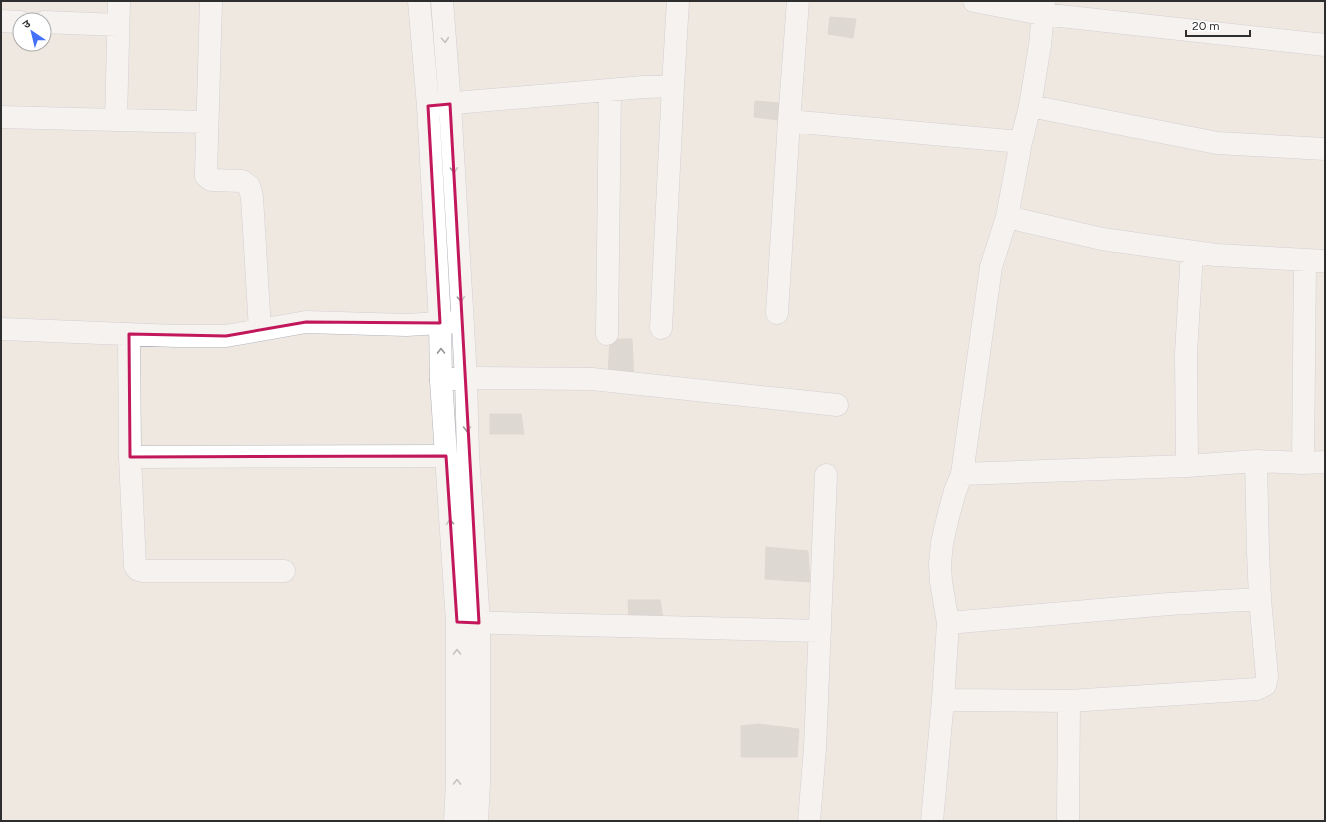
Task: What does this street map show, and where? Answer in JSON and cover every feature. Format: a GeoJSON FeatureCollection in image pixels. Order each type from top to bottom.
{"type":"FeatureCollection","features":[{"type":"Feature","properties":{"kind":"street"},"geometry":{"type":"LineString","coordinates":[[116,120],[119,1]]}},
{"type":"Feature","properties":{"kind":"street"},"geometry":{"type":"LineString","coordinates":[[211,1],[206,176],[215,181],[242,181],[249,186],[251,190],[260,330]]}},
{"type":"Feature","properties":{"kind":"street"},"geometry":{"type":"LineString","coordinates":[[419,1],[428,106],[440,323],[441,380],[457,622],[457,782],[455,821]]}},
{"type":"Feature","properties":{"kind":"street"},"geometry":{"type":"LineString","coordinates":[[442,1],[450,104],[466,378],[468,455],[479,623],[479,783],[477,821]]}},
{"type":"Feature","properties":{"kind":"street"},"geometry":{"type":"LineString","coordinates":[[661,328],[678,1]]}},
{"type":"Feature","properties":{"kind":"street"},"geometry":{"type":"LineString","coordinates":[[777,313],[788,121],[798,1]]}},
{"type":"Feature","properties":{"kind":"street"},"geometry":{"type":"LineString","coordinates":[[974,1],[1043,8],[1325,45]]}},
{"type":"Feature","properties":{"kind":"street"},"geometry":{"type":"LineString","coordinates":[[932,821],[944,700],[948,624],[940,582],[941,557],[948,517],[955,491],[962,474],[991,267],[1007,217],[1021,142],[1030,106],[1040,45],[1043,8]]}},
{"type":"Feature","properties":{"kind":"street"},"geometry":{"type":"LineString","coordinates":[[1,21],[12,22]]}},
{"type":"Feature","properties":{"kind":"street"},"geometry":{"type":"LineString","coordinates":[[52,22],[118,25]]}},
{"type":"Feature","properties":{"kind":"street"},"geometry":{"type":"LineString","coordinates":[[428,106],[644,87],[673,86]]}},
{"type":"Feature","properties":{"kind":"street"},"geometry":{"type":"LineString","coordinates":[[607,334],[610,90]]}},
{"type":"Feature","properties":{"kind":"street"},"geometry":{"type":"LineString","coordinates":[[1030,106],[1217,143],[1325,149]]}},
{"type":"Feature","properties":{"kind":"street"},"geometry":{"type":"LineString","coordinates":[[1,117],[207,122]]}},
{"type":"Feature","properties":{"kind":"street"},"geometry":{"type":"LineString","coordinates":[[788,121],[1021,142]]}},
{"type":"Feature","properties":{"kind":"street"},"geometry":{"type":"LineString","coordinates":[[1007,217],[1102,239],[1192,252],[1216,255],[1315,261],[1303,463]]}},
{"type":"Feature","properties":{"kind":"street"},"geometry":{"type":"LineString","coordinates":[[1187,466],[1186,353],[1192,252]]}},
{"type":"Feature","properties":{"kind":"street"},"geometry":{"type":"LineString","coordinates":[[1,329],[176,336],[226,336],[306,322],[406,325],[462,322]]}},
{"type":"Feature","properties":{"kind":"street"},"geometry":{"type":"LineString","coordinates":[[129,334],[130,457],[134,566],[138,570],[284,571]]}},
{"type":"Feature","properties":{"kind":"street"},"geometry":{"type":"LineString","coordinates":[[441,380],[466,378],[592,379],[837,405]]}},
{"type":"Feature","properties":{"kind":"street"},"geometry":{"type":"LineString","coordinates":[[130,457],[446,456]]}},
{"type":"Feature","properties":{"kind":"street"},"geometry":{"type":"LineString","coordinates":[[962,474],[1187,466],[1256,461],[1303,463],[1325,462]]}},
{"type":"Feature","properties":{"kind":"street"},"geometry":{"type":"LineString","coordinates":[[944,700],[1069,700],[1248,690],[1261,688],[1265,685],[1267,677],[1260,599],[1256,461]]}},
{"type":"Feature","properties":{"kind":"street"},"geometry":{"type":"LineString","coordinates":[[809,821],[815,748],[826,475]]}},
{"type":"Feature","properties":{"kind":"street"},"geometry":{"type":"LineString","coordinates":[[948,624],[1169,604],[1260,599]]}},
{"type":"Feature","properties":{"kind":"street"},"geometry":{"type":"LineString","coordinates":[[457,622],[820,631]]}},
{"type":"Feature","properties":{"kind":"street"},"geometry":{"type":"LineString","coordinates":[[1068,821],[1069,700]]}},
{"type":"Feature","properties":{"kind":"highlighted area"},"geometry":{"type":"Polygon","coordinates":[[[450,104],[479,623],[457,622],[446,456],[130,457],[129,334],[226,336],[306,322],[440,323],[428,106],[450,104]]]}},
{"type":"Feature","properties":{"kind":"building"},"geometry":{"type":"Polygon","coordinates":[[[830,17],[856,19],[853,38],[828,34],[830,17]]]}},
{"type":"Feature","properties":{"kind":"building"},"geometry":{"type":"Polygon","coordinates":[[[755,101],[780,103],[778,120],[754,117],[755,101]]]}},
{"type":"Feature","properties":{"kind":"building"},"geometry":{"type":"Polygon","coordinates":[[[610,339],[632,339],[634,381],[608,376],[610,339]]]}},
{"type":"Feature","properties":{"kind":"building"},"geometry":{"type":"Polygon","coordinates":[[[490,414],[521,414],[524,434],[490,434],[490,414]]]}},
{"type":"Feature","properties":{"kind":"building"},"geometry":{"type":"Polygon","coordinates":[[[766,547],[808,551],[810,582],[765,579],[766,547]]]}},
{"type":"Feature","properties":{"kind":"building"},"geometry":{"type":"Polygon","coordinates":[[[628,600],[660,600],[663,619],[629,617],[628,600]]]}},
{"type":"Feature","properties":{"kind":"building"},"geometry":{"type":"Polygon","coordinates":[[[758,724],[799,729],[797,757],[741,757],[741,726],[758,724]]]}}]}
